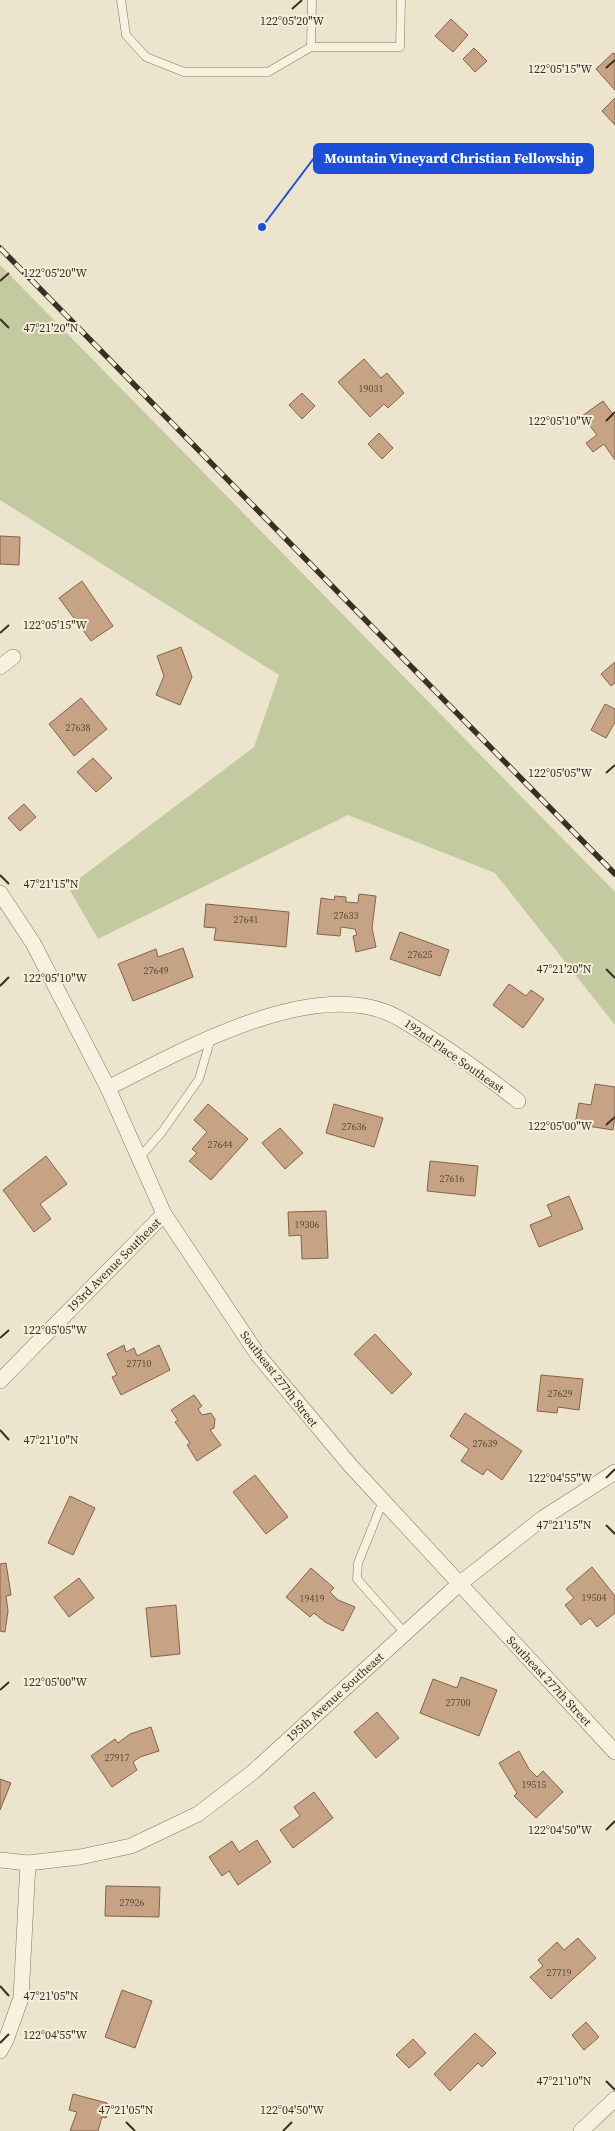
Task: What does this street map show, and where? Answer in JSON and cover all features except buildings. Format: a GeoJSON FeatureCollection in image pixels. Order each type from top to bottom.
{"type":"FeatureCollection","features":[{"type":"Feature","properties":{"kind":"street"},"geometry":{"type":"LineString","coordinates":[[0,667],[13,657]]}},
{"type":"Feature","properties":{"kind":"street","name":"Southeast 277th Street"},"geometry":{"type":"LineString","coordinates":[[0,893],[34,944],[108,1088],[164,1214],[258,1355],[312,1422],[458,1585],[615,1752]]}},
{"type":"Feature","properties":{"kind":"street","name":"192nd Place Southeast"},"geometry":{"type":"LineString","coordinates":[[108,1088],[188,1048],[263,1017],[313,1006],[362,1006],[386,1012],[407,1022],[459,1056],[518,1101]]}},
{"type":"Feature","properties":{"kind":"street","name":"193rd Avenue Southeast"},"geometry":{"type":"LineString","coordinates":[[0,1381],[164,1214]]}},
{"type":"Feature","properties":{"kind":"street","name":"195th Avenue Southeast"},"geometry":{"type":"LineString","coordinates":[[0,1860],[28,1863],[80,1857],[131,1846],[198,1814],[253,1772],[458,1585],[543,1518],[615,1472]]}},
{"type":"Feature","properties":{"kind":"street"},"geometry":{"type":"LineString","coordinates":[[0,2051],[6,2040],[21,1998],[28,1863]]}},
{"type":"Feature","properties":{"kind":"street"},"geometry":{"type":"LineString","coordinates":[[581,2131],[615,2099]]}},
{"type":"Feature","properties":{"kind":"lane"},"geometry":{"type":"LineString","coordinates":[[121,0],[126,35],[146,57],[184,72],[268,72],[311,46],[400,47],[401,0]]}},
{"type":"Feature","properties":{"kind":"lane"},"geometry":{"type":"LineString","coordinates":[[311,46],[312,0]]}},
{"type":"Feature","properties":{"kind":"lane"},"geometry":{"type":"LineString","coordinates":[[139,1158],[162,1132],[199,1080],[212,1038]]}},
{"type":"Feature","properties":{"kind":"lane"},"geometry":{"type":"LineString","coordinates":[[383,1501],[358,1563],[357,1579],[405,1633]]}},
{"type":"Feature","properties":{"kind":"green space"},"geometry":{"type":"Polygon","coordinates":[[[0,265],[615,892],[615,1025],[495,873],[348,815],[98,939],[68,887],[254,747],[279,675],[0,500],[0,265]]]}},
{"type":"Feature","properties":{"kind":"railway"},"geometry":{"type":"LineString","coordinates":[[0,248],[615,874]]}},
{"type":"Feature","properties":{"kind":"place","name":"Mountain Vineyard Christian Fellowship"},"geometry":{"type":"Point","coordinates":[262,227]}}]}
